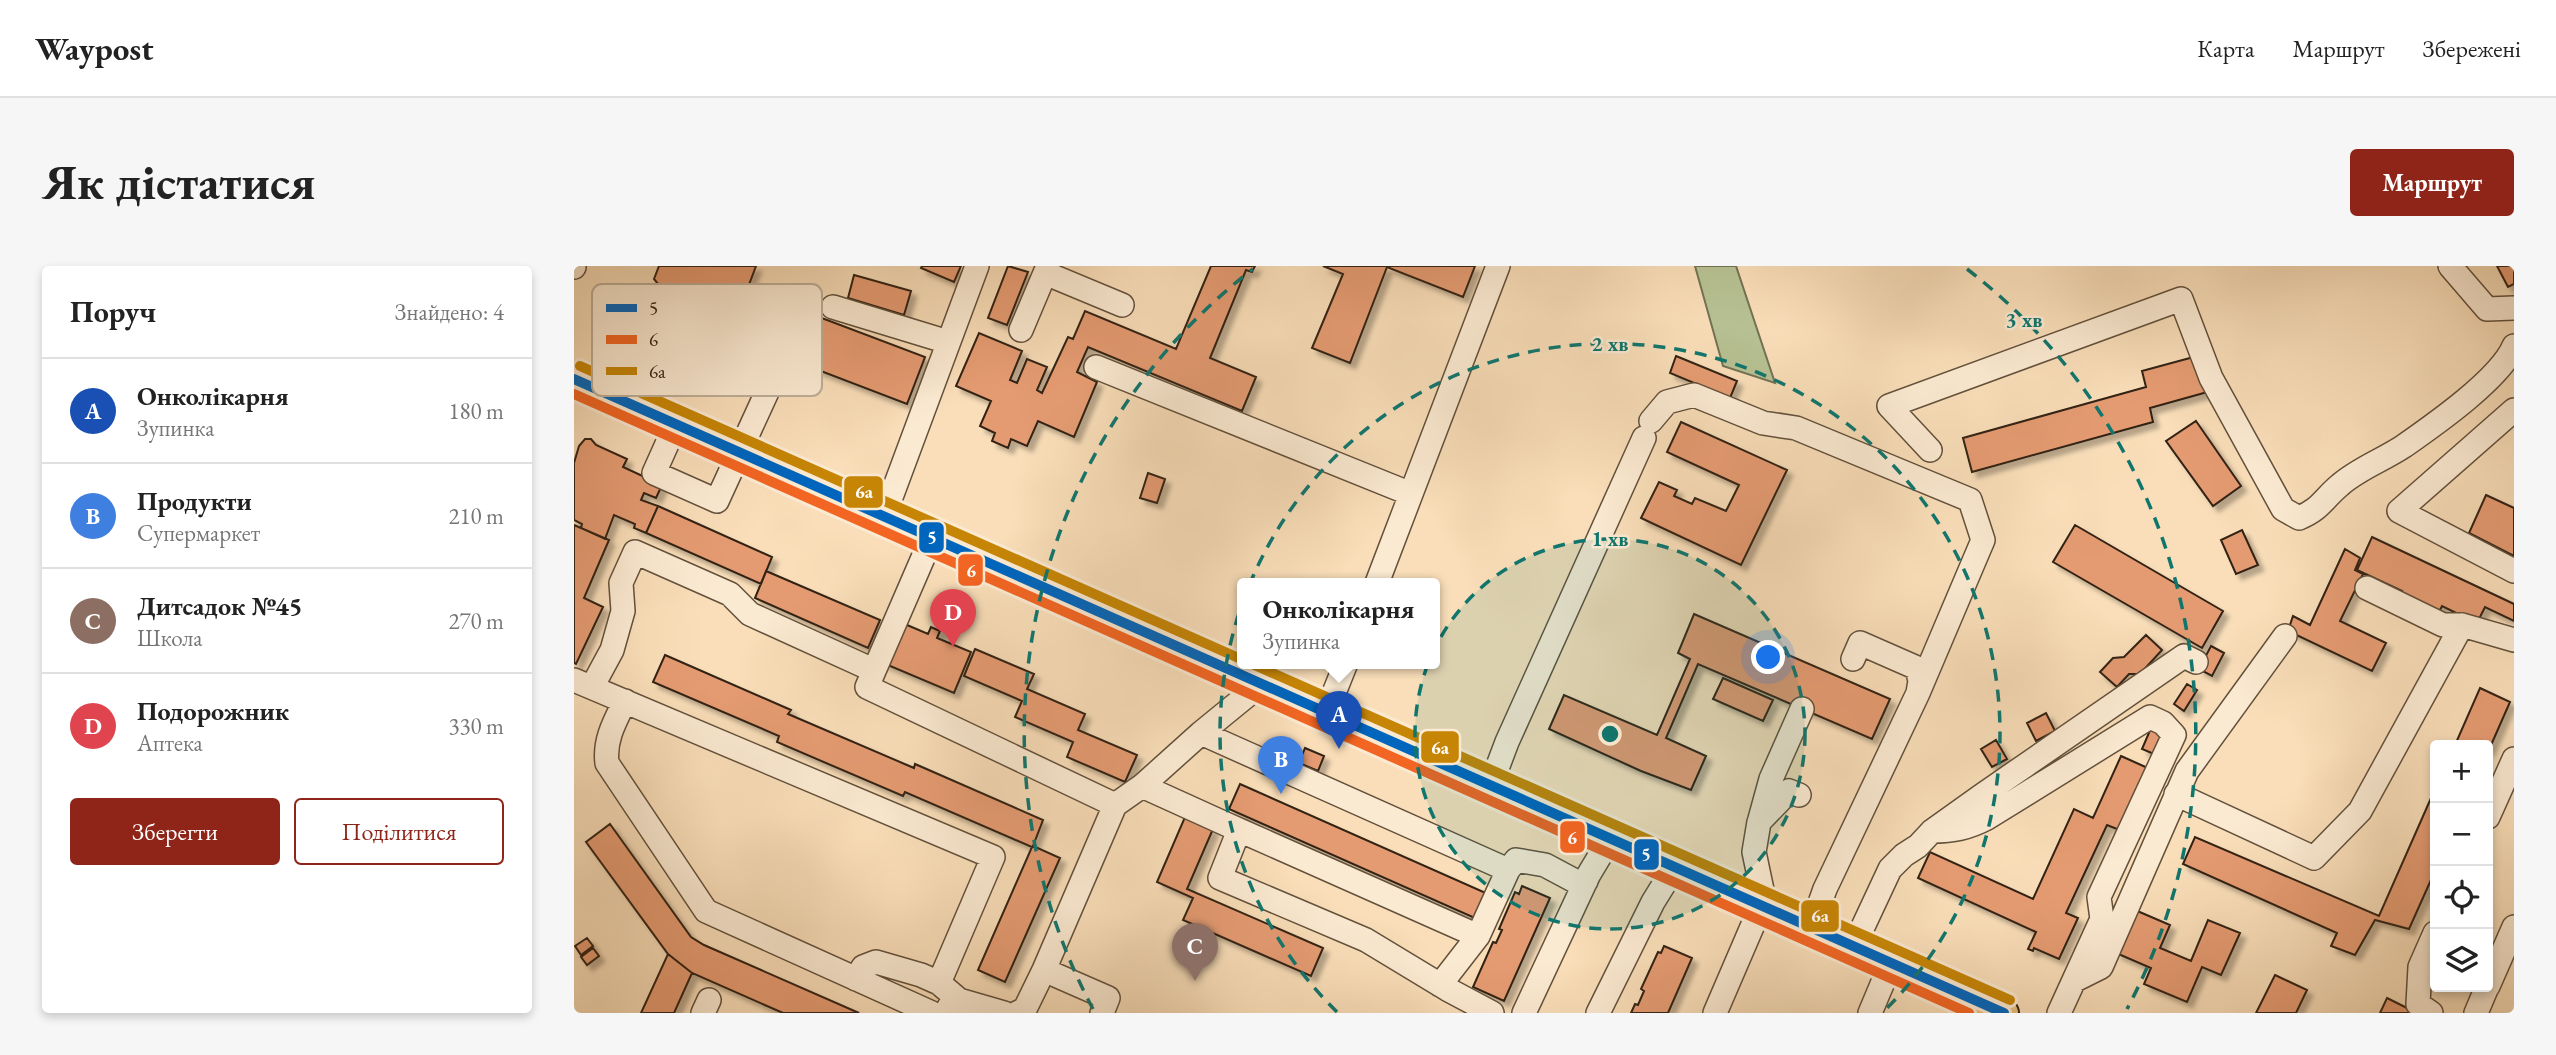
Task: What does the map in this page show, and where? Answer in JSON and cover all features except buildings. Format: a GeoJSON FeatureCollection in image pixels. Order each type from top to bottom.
{"type":"FeatureCollection","features":[{"type":"Feature","properties":{"kind":"main road"},"geometry":{"type":"LineString","coordinates":[[574,379],[592,387]]}},
{"type":"Feature","properties":{"kind":"main road"},"geometry":{"type":"LineString","coordinates":[[613,396],[2004,1013]]}},
{"type":"Feature","properties":{"kind":"street"},"geometry":{"type":"LineString","coordinates":[[884,516],[977,266]]}},
{"type":"Feature","properties":{"kind":"street"},"geometry":{"type":"LineString","coordinates":[[1379,578],[1498,266]]}},
{"type":"Feature","properties":{"kind":"street"},"geometry":{"type":"LineString","coordinates":[[2450,266],[2487,309],[2514,309]]}},
{"type":"Feature","properties":{"kind":"street"},"geometry":{"type":"LineString","coordinates":[[1021,330],[1047,269],[1122,305]]}},
{"type":"Feature","properties":{"kind":"street"},"geometry":{"type":"LineString","coordinates":[[1930,450],[1889,405],[2181,299],[2211,378],[2283,509],[2298,518],[2315,511],[2340,484],[2404,446],[2476,391],[2509,358],[2514,346]]}},
{"type":"Feature","properties":{"kind":"street"},"geometry":{"type":"LineString","coordinates":[[833,307],[948,342]]}},
{"type":"Feature","properties":{"kind":"street"},"geometry":{"type":"LineString","coordinates":[[1096,367],[1411,494]]}},
{"type":"Feature","properties":{"kind":"street"},"geometry":{"type":"LineString","coordinates":[[1490,787],[1507,742],[1647,430],[1667,402],[1694,395],[1763,423],[1796,428],[1970,500],[1983,540],[1918,693],[1825,889],[1811,928]]}},
{"type":"Feature","properties":{"kind":"street"},"geometry":{"type":"LineString","coordinates":[[676,424],[654,473],[718,501],[765,396]]}},
{"type":"Feature","properties":{"kind":"street"},"geometry":{"type":"LineString","coordinates":[[2514,410],[2399,511],[2514,572]]}},
{"type":"Feature","properties":{"kind":"street"},"geometry":{"type":"LineString","coordinates":[[932,537],[867,687],[1115,804]]}},
{"type":"Feature","properties":{"kind":"street"},"geometry":{"type":"LineString","coordinates":[[873,670],[750,614],[730,594],[635,552],[621,583],[623,611],[612,650],[583,684],[993,857],[939,983]]}},
{"type":"Feature","properties":{"kind":"street"},"geometry":{"type":"LineString","coordinates":[[2367,588],[2442,625],[2462,625],[2514,640]]}},
{"type":"Feature","properties":{"kind":"street"},"geometry":{"type":"LineString","coordinates":[[2176,794],[2314,858],[2360,811],[2462,625]]}},
{"type":"Feature","properties":{"kind":"street"},"geometry":{"type":"LineString","coordinates":[[2075,980],[2101,967],[2187,771],[2285,636]]}},
{"type":"Feature","properties":{"kind":"street"},"geometry":{"type":"LineString","coordinates":[[1853,659],[1860,643],[1917,668],[1918,693]]}},
{"type":"Feature","properties":{"kind":"street"},"geometry":{"type":"LineString","coordinates":[[1854,946],[1890,869],[1932,831],[2184,656],[2196,662]]}},
{"type":"Feature","properties":{"kind":"street"},"geometry":{"type":"LineString","coordinates":[[1326,713],[1344,669]]}},
{"type":"Feature","properties":{"kind":"street"},"geometry":{"type":"LineString","coordinates":[[1017,1013],[1025,1009],[1044,970],[1115,804],[1142,786],[1200,733],[1261,684]]}},
{"type":"Feature","properties":{"kind":"street"},"geometry":{"type":"LineString","coordinates":[[625,701],[611,728],[606,753],[607,763],[706,911],[932,1013]]}},
{"type":"Feature","properties":{"kind":"street"},"geometry":{"type":"LineString","coordinates":[[1715,1013],[1763,907],[1754,852],[1759,822],[1770,779],[1802,709]]}},
{"type":"Feature","properties":{"kind":"street"},"geometry":{"type":"LineString","coordinates":[[1932,831],[1952,831],[1987,818],[2150,717],[2170,730],[2174,736],[2099,897],[2102,919],[2059,1013]]}},
{"type":"Feature","properties":{"kind":"street"},"geometry":{"type":"LineString","coordinates":[[1200,733],[1508,870]]}},
{"type":"Feature","properties":{"kind":"street"},"geometry":{"type":"LineString","coordinates":[[2493,806],[2514,759]]}},
{"type":"Feature","properties":{"kind":"street"},"geometry":{"type":"LineString","coordinates":[[1142,786],[1478,936]]}},
{"type":"Feature","properties":{"kind":"street"},"geometry":{"type":"LineString","coordinates":[[1759,822],[1789,791],[1799,795]]}},
{"type":"Feature","properties":{"kind":"street"},"geometry":{"type":"LineString","coordinates":[[1239,830],[1220,878],[1366,940],[1492,1013]]}},
{"type":"Feature","properties":{"kind":"street"},"geometry":{"type":"LineString","coordinates":[[1524,1013],[1586,881],[1610,839]]}},
{"type":"Feature","properties":{"kind":"street"},"geometry":{"type":"LineString","coordinates":[[1440,985],[1478,936],[1508,870],[1516,860],[1545,865],[1575,881],[1586,881]]}},
{"type":"Feature","properties":{"kind":"street"},"geometry":{"type":"LineString","coordinates":[[1598,1013],[1653,902],[1674,868]]}},
{"type":"Feature","properties":{"kind":"street"},"geometry":{"type":"LineString","coordinates":[[2493,978],[2509,954],[2514,927]]}},
{"type":"Feature","properties":{"kind":"street"},"geometry":{"type":"LineString","coordinates":[[2430,944],[2420,967],[2418,1004],[2431,1013]]}},
{"type":"Feature","properties":{"kind":"street"},"geometry":{"type":"LineString","coordinates":[[856,979],[863,967],[876,961],[939,983],[950,1006],[1004,1013]]}},
{"type":"Feature","properties":{"kind":"street"},"geometry":{"type":"LineString","coordinates":[[1870,1013],[1891,963]]}},
{"type":"Feature","properties":{"kind":"street"},"geometry":{"type":"LineString","coordinates":[[1044,970],[1108,998],[1102,1013]]}},
{"type":"Feature","properties":{"kind":"street"},"geometry":{"type":"LineString","coordinates":[[2476,1013],[2485,992]]}},
{"type":"Feature","properties":{"kind":"green space"},"geometry":{"type":"Polygon","coordinates":[[[1695,266],[1736,266],[1775,383],[1723,366],[1695,266]]]}},
{"type":"Feature","properties":{"kind":"transit line","name":"6а"},"geometry":{"type":"LineString","coordinates":[[580,366],[592,371]]}},
{"type":"Feature","properties":{"kind":"transit line","name":"5"},"geometry":{"type":"LineString","coordinates":[[574,379],[592,387]]}},
{"type":"Feature","properties":{"kind":"transit line","name":"6"},"geometry":{"type":"LineString","coordinates":[[574,394],[1969,1013]]}},
{"type":"Feature","properties":{"kind":"transit line","name":"5"},"geometry":{"type":"LineString","coordinates":[[612,396],[2004,1013]]}},
{"type":"Feature","properties":{"kind":"transit line","name":"6а"},"geometry":{"type":"LineString","coordinates":[[648,396],[1237,657]]}},
{"type":"Feature","properties":{"kind":"transit line","name":"6а"},"geometry":{"type":"LineString","coordinates":[[1264,669],[2010,1000]]}},
{"type":"Feature","properties":{"kind":"place","name":"Подорожник"},"geometry":{"type":"Point","coordinates":[953,647]}},
{"type":"Feature","properties":{"kind":"place","name":"Онколікарня"},"geometry":{"type":"Point","coordinates":[1339,749]}},
{"type":"Feature","properties":{"kind":"place","name":"Продукти"},"geometry":{"type":"Point","coordinates":[1281,794]}},
{"type":"Feature","properties":{"kind":"place","name":"Дитсадок №45"},"geometry":{"type":"Point","coordinates":[1195,981]}}]}
